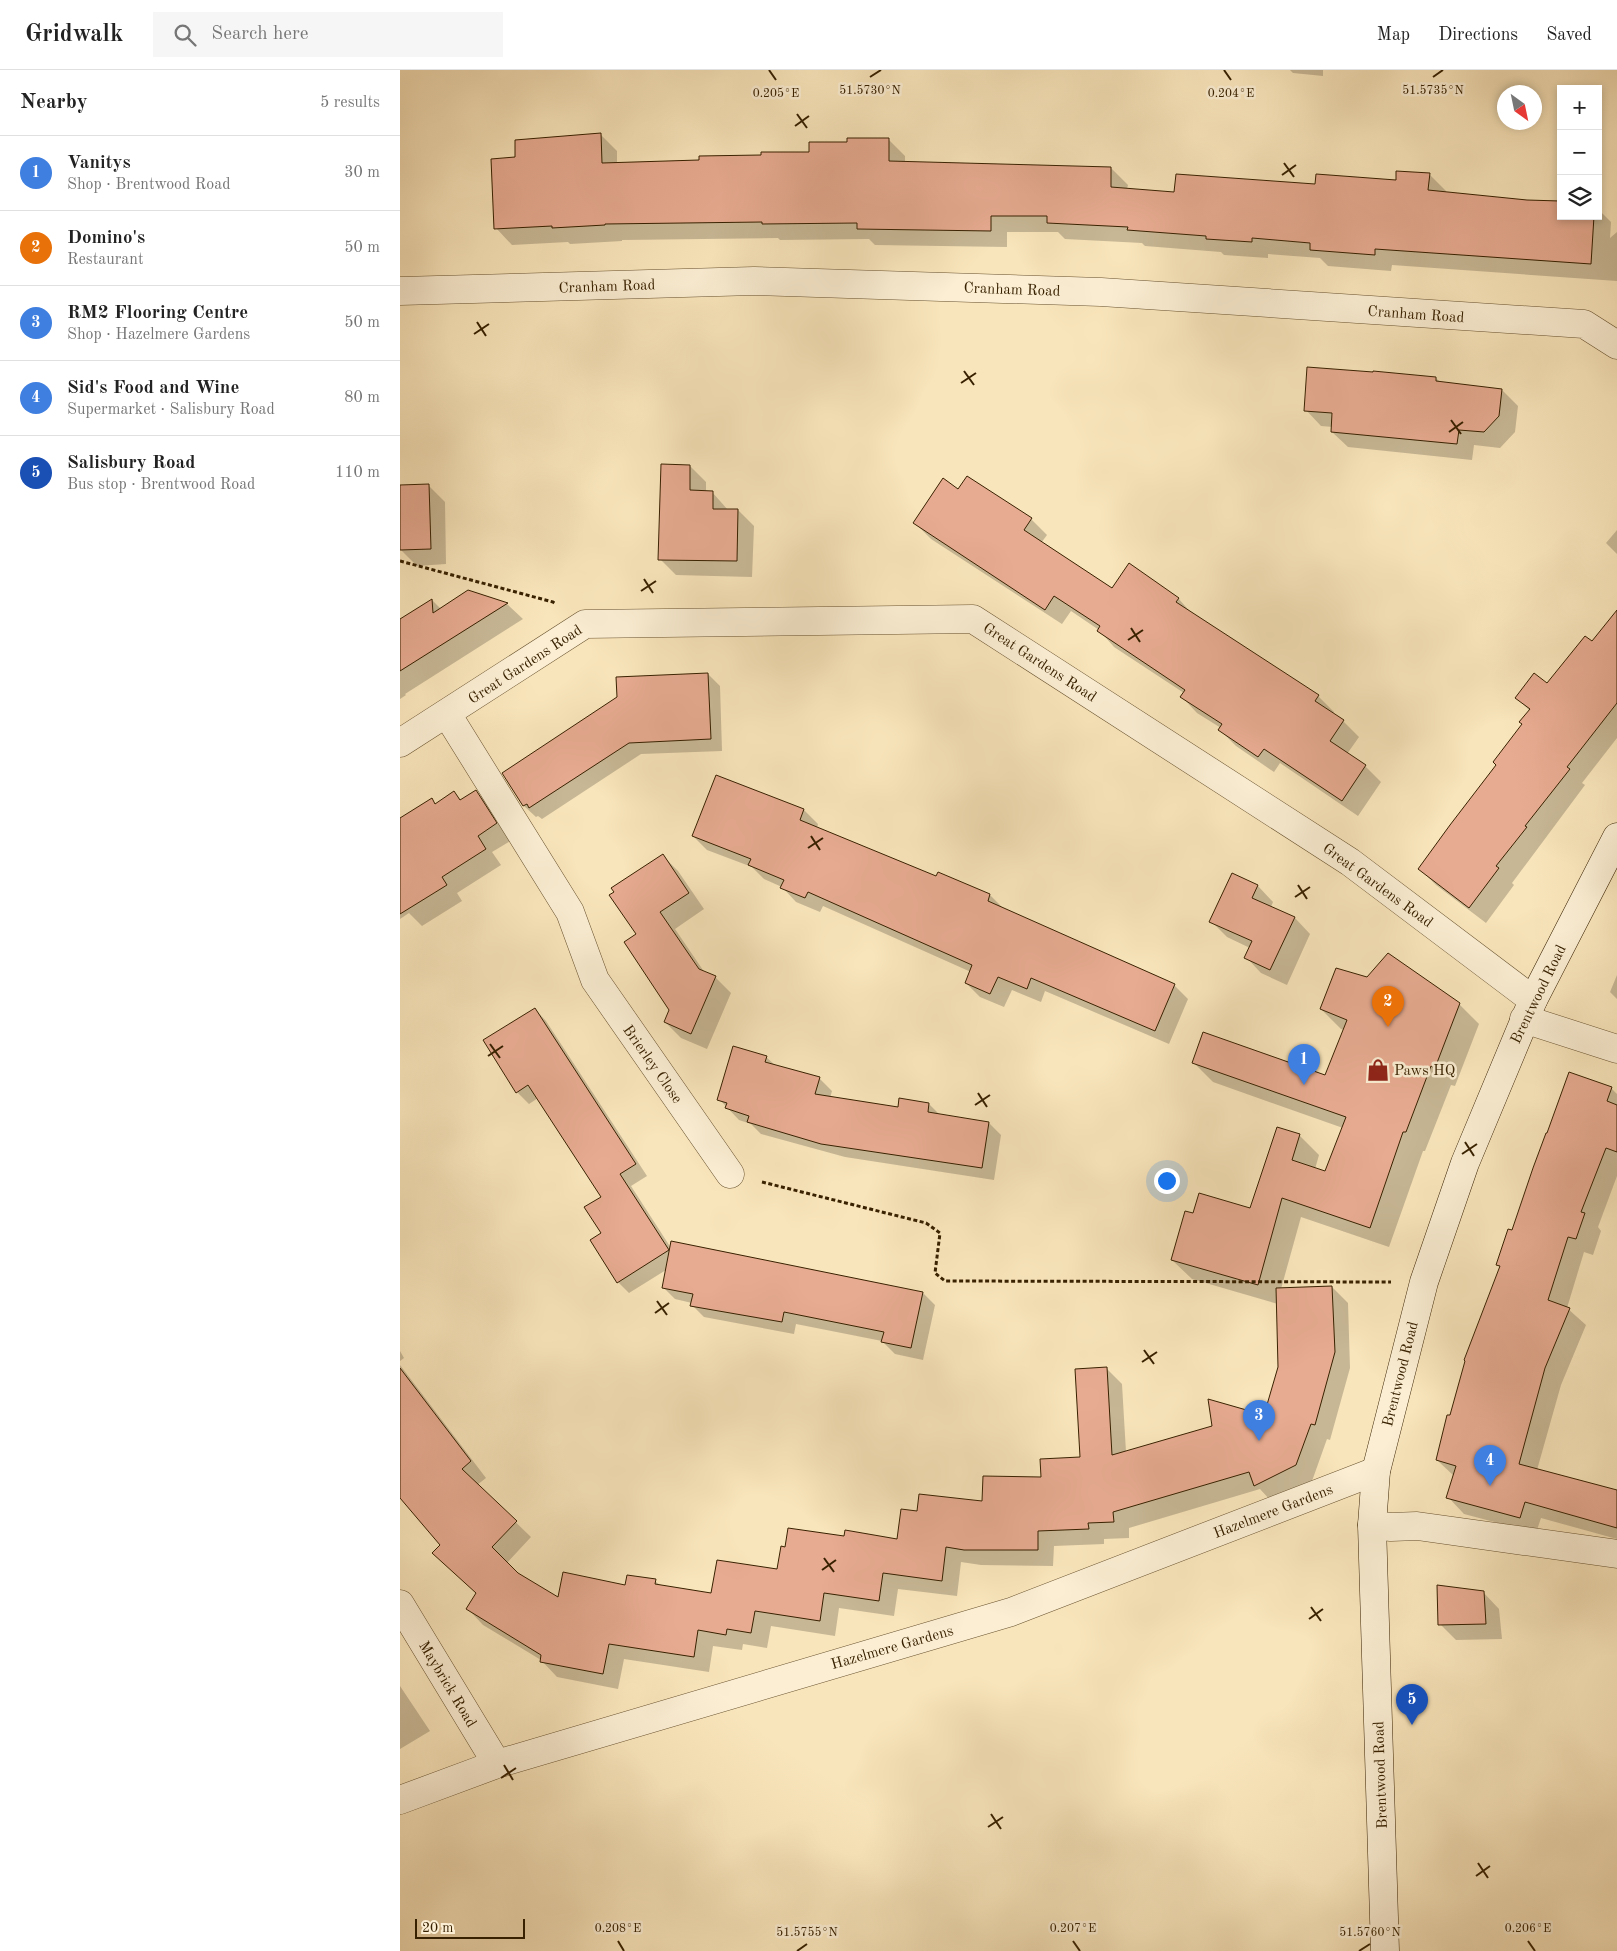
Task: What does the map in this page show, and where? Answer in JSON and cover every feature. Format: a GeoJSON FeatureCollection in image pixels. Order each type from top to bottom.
{"type":"FeatureCollection","features":[{"type":"Feature","properties":{"kind":"street","name":"Cranham Road"},"geometry":{"type":"LineString","coordinates":[[400,291],[754,282],[1101,292],[1584,324],[1617,345]]}},
{"type":"Feature","properties":{"kind":"street","name":"Great Gardens Road"},"geometry":{"type":"LineString","coordinates":[[400,743],[585,624],[973,619],[1350,862],[1529,1010],[1617,1049]]}},
{"type":"Feature","properties":{"kind":"street","name":"Brierley Close"},"geometry":{"type":"LineString","coordinates":[[447,714],[570,912],[595,980],[730,1174]]}},
{"type":"Feature","properties":{"kind":"street","name":"Brentwood Road"},"geometry":{"type":"LineString","coordinates":[[1385,1951],[1372,1525],[1376,1471],[1424,1282],[1465,1163],[1529,1010],[1617,837]]}},
{"type":"Feature","properties":{"kind":"street","name":"Hazelmere Gardens"},"geometry":{"type":"LineString","coordinates":[[400,1800],[496,1764],[1011,1612],[1376,1471]]}},
{"type":"Feature","properties":{"kind":"street"},"geometry":{"type":"LineString","coordinates":[[1372,1525],[1391,1528],[1417,1526],[1617,1554]]}},
{"type":"Feature","properties":{"kind":"street","name":"Maybrick Road"},"geometry":{"type":"LineString","coordinates":[[400,1604],[496,1764]]}},
{"type":"Feature","properties":{"kind":"path"},"geometry":{"type":"LineString","coordinates":[[400,561],[553,602],[585,624]]}},
{"type":"Feature","properties":{"kind":"path"},"geometry":{"type":"LineString","coordinates":[[730,1174],[926,1224],[940,1233],[935,1273],[945,1281],[1424,1282]]}},
{"type":"Feature","properties":{"kind":"building"},"geometry":{"type":"Polygon","coordinates":[[[601,133],[602,163],[699,160],[699,156],[761,155],[761,152],[809,152],[809,142],[847,142],[847,138],[889,138],[889,161],[1111,167],[1111,187],[1174,192],[1176,174],[1315,184],[1316,174],[1396,180],[1396,171],[1430,173],[1428,190],[1527,200],[1557,201],[1557,220],[1594,220],[1591,264],[1375,249],[1375,255],[1310,250],[1310,243],[1252,238],[1252,242],[1206,239],[1206,236],[1127,230],[1128,227],[1047,223],[1047,216],[991,216],[991,231],[857,229],[857,223],[762,224],[762,222],[605,224],[552,228],[552,226],[494,229],[491,159],[515,157],[515,140],[601,133]]]}},
{"type":"Feature","properties":{"kind":"building"},"geometry":{"type":"Polygon","coordinates":[[[1307,367],[1436,377],[1436,381],[1502,389],[1499,416],[1484,432],[1459,430],[1457,444],[1331,432],[1332,413],[1304,411],[1307,367]]]}},
{"type":"Feature","properties":{"kind":"building"},"geometry":{"type":"Polygon","coordinates":[[[661,464],[690,465],[690,490],[713,491],[713,509],[738,509],[737,561],[658,560],[661,464]]]}},
{"type":"Feature","properties":{"kind":"building"},"geometry":{"type":"Polygon","coordinates":[[[967,476],[1032,518],[1024,530],[1112,588],[1129,563],[1179,598],[1176,602],[1319,695],[1315,701],[1344,720],[1330,741],[1366,765],[1342,801],[1264,749],[1258,757],[1218,730],[1222,724],[1180,697],[1185,690],[1097,631],[1100,626],[1054,596],[1045,610],[913,523],[943,478],[958,489],[967,476]]]}},
{"type":"Feature","properties":{"kind":"building"},"geometry":{"type":"Polygon","coordinates":[[[429,484],[431,549],[400,550],[400,485],[429,484]]]}},
{"type":"Feature","properties":{"kind":"building"},"geometry":{"type":"Polygon","coordinates":[[[468,590],[508,603],[400,671],[400,619],[432,599],[433,613],[468,590]]]}},
{"type":"Feature","properties":{"kind":"building"},"geometry":{"type":"Polygon","coordinates":[[[1617,610],[1617,703],[1567,767],[1570,769],[1525,826],[1527,827],[1496,866],[1499,868],[1469,908],[1418,869],[1496,765],[1493,762],[1522,724],[1519,722],[1530,709],[1515,698],[1534,673],[1547,683],[1585,636],[1592,641],[1617,610]]]}},
{"type":"Feature","properties":{"kind":"building"},"geometry":{"type":"Polygon","coordinates":[[[708,673],[711,739],[629,743],[529,808],[527,804],[523,806],[502,773],[617,697],[616,677],[708,673]]]}},
{"type":"Feature","properties":{"kind":"building"},"geometry":{"type":"Polygon","coordinates":[[[716,775],[804,809],[800,820],[936,876],[938,872],[990,894],[988,901],[1175,984],[1155,1031],[1031,978],[1027,989],[998,977],[990,994],[965,983],[972,965],[808,892],[805,898],[780,888],[784,880],[748,865],[751,859],[692,836],[716,775]]]}},
{"type":"Feature","properties":{"kind":"building"},"geometry":{"type":"Polygon","coordinates":[[[476,790],[497,823],[478,836],[486,849],[442,877],[447,885],[400,914],[400,818],[432,798],[435,804],[454,791],[460,800],[476,790]]]}},
{"type":"Feature","properties":{"kind":"building"},"geometry":{"type":"Polygon","coordinates":[[[663,854],[689,893],[660,912],[699,969],[716,976],[691,1034],[664,1022],[669,1010],[624,942],[636,934],[609,895],[614,892],[611,888],[663,854]]]}},
{"type":"Feature","properties":{"kind":"building"},"geometry":{"type":"Polygon","coordinates":[[[1232,873],[1258,885],[1252,898],[1295,917],[1270,970],[1244,958],[1252,941],[1209,922],[1232,873]]]}},
{"type":"Feature","properties":{"kind":"building"},"geometry":{"type":"Polygon","coordinates":[[[1388,953],[1460,1003],[1435,1068],[1431,1066],[1406,1132],[1403,1132],[1370,1228],[1282,1198],[1258,1285],[1171,1260],[1185,1211],[1193,1213],[1199,1193],[1250,1208],[1277,1127],[1300,1134],[1292,1160],[1325,1171],[1346,1117],[1192,1063],[1203,1032],[1325,1075],[1347,1020],[1320,1009],[1336,968],[1367,977],[1388,953]]]}},
{"type":"Feature","properties":{"kind":"building"},"geometry":{"type":"Polygon","coordinates":[[[535,1008],[636,1164],[620,1174],[669,1250],[617,1283],[590,1240],[601,1233],[584,1207],[601,1197],[528,1085],[516,1093],[483,1040],[535,1008]]]}},
{"type":"Feature","properties":{"kind":"building"},"geometry":{"type":"Polygon","coordinates":[[[733,1046],[767,1056],[765,1062],[820,1077],[815,1094],[898,1107],[899,1098],[929,1103],[928,1112],[989,1122],[982,1168],[821,1144],[747,1122],[749,1116],[725,1108],[727,1103],[717,1100],[733,1046]]]}},
{"type":"Feature","properties":{"kind":"building"},"geometry":{"type":"Polygon","coordinates":[[[1569,1072],[1612,1087],[1607,1101],[1617,1105],[1617,1152],[1606,1148],[1581,1212],[1585,1213],[1576,1239],[1568,1237],[1548,1300],[1570,1308],[1545,1368],[1519,1464],[1617,1490],[1617,1528],[1525,1502],[1520,1518],[1446,1498],[1456,1466],[1436,1460],[1447,1415],[1450,1415],[1464,1360],[1500,1266],[1496,1265],[1508,1229],[1512,1230],[1569,1072]]]}},
{"type":"Feature","properties":{"kind":"building"},"geometry":{"type":"Polygon","coordinates":[[[671,1241],[923,1292],[911,1348],[881,1342],[884,1332],[784,1312],[782,1322],[690,1306],[693,1294],[662,1288],[671,1241]]]}},
{"type":"Feature","properties":{"kind":"building"},"geometry":{"type":"Polygon","coordinates":[[[1332,1286],[1335,1352],[1315,1425],[1311,1424],[1296,1465],[1254,1486],[1249,1472],[1113,1512],[1114,1522],[1088,1523],[1089,1529],[1038,1531],[1038,1550],[964,1550],[946,1547],[942,1581],[883,1573],[879,1601],[824,1593],[820,1621],[755,1611],[751,1633],[727,1629],[726,1635],[698,1630],[694,1657],[609,1644],[603,1674],[540,1662],[541,1655],[466,1609],[476,1593],[432,1553],[440,1545],[400,1498],[400,1368],[471,1461],[462,1469],[517,1521],[492,1547],[518,1573],[558,1597],[563,1572],[625,1585],[627,1575],[656,1579],[655,1584],[711,1593],[717,1560],[777,1569],[781,1546],[785,1547],[788,1528],[844,1536],[845,1530],[897,1539],[901,1509],[917,1511],[919,1494],[982,1501],[983,1476],[1041,1477],[1040,1459],[1080,1457],[1075,1369],[1107,1367],[1112,1455],[1212,1426],[1208,1399],[1264,1415],[1278,1367],[1276,1288],[1332,1286]]]}},
{"type":"Feature","properties":{"kind":"building"},"geometry":{"type":"Polygon","coordinates":[[[1437,1585],[1484,1591],[1486,1624],[1438,1625],[1437,1585]]]}},
{"type":"Feature","properties":{"kind":"place","name":"Domino's"},"geometry":{"type":"Point","coordinates":[1388,1027]}},
{"type":"Feature","properties":{"kind":"place","name":"Paws HQ"},"geometry":{"type":"Point","coordinates":[1378,1070]}},
{"type":"Feature","properties":{"kind":"place","name":"Vanitys"},"geometry":{"type":"Point","coordinates":[1304,1085]}},
{"type":"Feature","properties":{"kind":"place","name":"RM2 Flooring Centre"},"geometry":{"type":"Point","coordinates":[1259,1441]}},
{"type":"Feature","properties":{"kind":"place","name":"Sid's Food and Wine"},"geometry":{"type":"Point","coordinates":[1490,1486]}},
{"type":"Feature","properties":{"kind":"place","name":"Salisbury Road"},"geometry":{"type":"Point","coordinates":[1412,1725]}}]}
